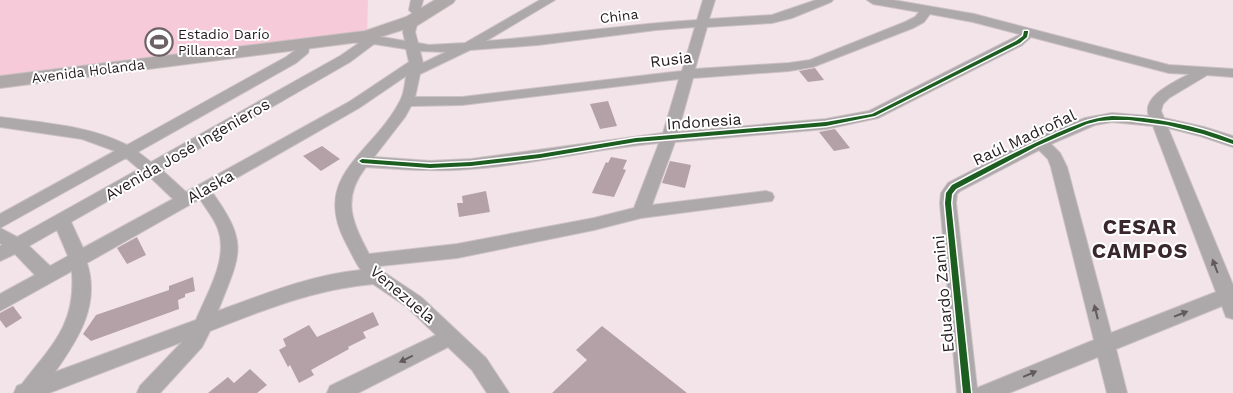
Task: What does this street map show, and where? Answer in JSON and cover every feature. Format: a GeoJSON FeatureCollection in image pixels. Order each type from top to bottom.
{"type":"FeatureCollection","features":[{"type":"Feature","properties":{"kind":"street"},"geometry":{"type":"LineString","coordinates":[[418,12],[447,0]]}},
{"type":"Feature","properties":{"kind":"street","name":"Alaska"},"geometry":{"type":"LineString","coordinates":[[0,303],[354,105],[414,61],[470,45],[549,0]]}},
{"type":"Feature","properties":{"kind":"street"},"geometry":{"type":"LineString","coordinates":[[641,212],[669,137],[704,23],[709,0]]}},
{"type":"Feature","properties":{"kind":"street","name":"China"},"geometry":{"type":"LineString","coordinates":[[414,61],[429,49],[538,41],[656,26],[772,18],[788,15],[827,0]]}},
{"type":"Feature","properties":{"kind":"street"},"geometry":{"type":"LineString","coordinates":[[872,0],[974,18],[1183,71],[1233,73]]}},
{"type":"Feature","properties":{"kind":"street","name":"Rusia"},"geometry":{"type":"LineString","coordinates":[[407,102],[462,101],[688,74],[747,71],[813,63],[909,25],[919,20],[924,15],[925,10]]}},
{"type":"Feature","properties":{"kind":"street","name":"Avenida Holanda"},"geometry":{"type":"LineString","coordinates":[[0,82],[350,38],[389,30],[418,12]]}},
{"type":"Feature","properties":{"kind":"street","name":"Venezuela"},"geometry":{"type":"LineString","coordinates":[[418,12],[409,32],[414,61],[407,102],[400,114],[352,174],[345,191],[342,209],[346,227],[370,268],[434,319],[479,364],[499,393]]}},
{"type":"Feature","properties":{"kind":"street","name":"Indonesia"},"geometry":{"type":"LineString","coordinates":[[362,161],[430,166],[471,164],[540,156],[636,140],[826,124],[873,115],[1018,42],[1025,37],[1026,32]]}},
{"type":"Feature","properties":{"kind":"street"},"geometry":{"type":"LineString","coordinates":[[350,38],[399,43],[414,61]]}},
{"type":"Feature","properties":{"kind":"street","name":"Avenida José Ingenieros"},"geometry":{"type":"LineString","coordinates":[[0,254],[62,221],[149,169],[345,59],[371,40]]}},
{"type":"Feature","properties":{"kind":"street"},"geometry":{"type":"LineString","coordinates":[[0,222],[126,150],[291,60],[304,50],[304,44]]}},
{"type":"Feature","properties":{"kind":"street"},"geometry":{"type":"LineString","coordinates":[[1154,65],[1168,71],[1179,86]]}},
{"type":"Feature","properties":{"kind":"street"},"geometry":{"type":"LineString","coordinates":[[985,393],[1104,344],[1231,300],[1154,111],[1156,103],[1191,77],[1205,72]]}},
{"type":"Feature","properties":{"kind":"street","name":"Raúl Madroñal"},"geometry":{"type":"LineString","coordinates":[[949,193],[954,187],[1040,142],[1100,119],[1114,118],[1159,123],[1207,132],[1233,142]]}},
{"type":"Feature","properties":{"kind":"street"},"geometry":{"type":"LineString","coordinates":[[0,122],[90,136],[126,150],[174,188],[184,200]]}},
{"type":"Feature","properties":{"kind":"street"},"geometry":{"type":"LineString","coordinates":[[1040,142],[1055,157],[1059,167],[1117,393]]}},
{"type":"Feature","properties":{"kind":"street"},"geometry":{"type":"LineString","coordinates":[[146,393],[195,340],[226,268],[230,248],[228,231],[202,190]]}},
{"type":"Feature","properties":{"kind":"street","name":"Eduardo Zanini"},"geometry":{"type":"LineString","coordinates":[[949,193],[948,203],[966,393]]}},
{"type":"Feature","properties":{"kind":"street"},"geometry":{"type":"LineString","coordinates":[[27,392],[288,294],[344,279],[370,268],[594,224],[641,212],[766,197]]}},
{"type":"Feature","properties":{"kind":"street"},"geometry":{"type":"LineString","coordinates":[[27,392],[76,323],[82,304],[84,288],[79,258],[62,221]]}},
{"type":"Feature","properties":{"kind":"street"},"geometry":{"type":"LineString","coordinates":[[0,235],[17,245],[48,276]]}},
{"type":"Feature","properties":{"kind":"street"},"geometry":{"type":"LineString","coordinates":[[337,393],[450,337]]}},
{"type":"Feature","properties":{"kind":"shaded area","name":"Estadio Darío Pillancar"},"geometry":{"type":"Polygon","coordinates":[[[0,0],[368,0],[367,36],[0,82],[0,0]]]}},
{"type":"Feature","properties":{"kind":"building"},"geometry":{"type":"Polygon","coordinates":[[[815,68],[824,80],[808,82],[799,71],[815,68]]]}},
{"type":"Feature","properties":{"kind":"building"},"geometry":{"type":"Polygon","coordinates":[[[608,101],[617,126],[600,129],[590,104],[608,101]]]}},
{"type":"Feature","properties":{"kind":"building"},"geometry":{"type":"Polygon","coordinates":[[[835,129],[850,148],[834,151],[819,132],[835,129]]]}},
{"type":"Feature","properties":{"kind":"building"},"geometry":{"type":"Polygon","coordinates":[[[322,146],[340,159],[321,171],[303,156],[322,146]]]}},
{"type":"Feature","properties":{"kind":"building"},"geometry":{"type":"Polygon","coordinates":[[[611,157],[627,160],[623,169],[626,170],[614,197],[592,193],[606,162],[608,163],[611,157]]]}},
{"type":"Feature","properties":{"kind":"building"},"geometry":{"type":"Polygon","coordinates":[[[670,161],[691,165],[685,188],[662,183],[670,161]]]}},
{"type":"Feature","properties":{"kind":"building"},"geometry":{"type":"Polygon","coordinates":[[[486,191],[490,212],[459,217],[457,203],[463,203],[462,196],[486,191]]]}},
{"type":"Feature","properties":{"kind":"building"},"geometry":{"type":"Polygon","coordinates":[[[137,237],[146,255],[127,264],[117,248],[137,237]]]}},
{"type":"Feature","properties":{"kind":"building"},"geometry":{"type":"Polygon","coordinates":[[[193,277],[195,291],[185,294],[185,297],[178,300],[179,309],[91,341],[83,334],[96,315],[169,290],[169,286],[193,277]]]}},
{"type":"Feature","properties":{"kind":"building"},"geometry":{"type":"Polygon","coordinates":[[[13,306],[22,318],[6,328],[0,320],[0,313],[13,306]]]}},
{"type":"Feature","properties":{"kind":"building"},"geometry":{"type":"Polygon","coordinates":[[[373,312],[379,325],[363,332],[366,338],[311,370],[314,375],[299,383],[290,365],[288,367],[279,350],[286,346],[283,339],[309,325],[317,337],[373,312]]]}},
{"type":"Feature","properties":{"kind":"building"},"geometry":{"type":"Polygon","coordinates":[[[602,326],[687,393],[552,393],[587,360],[576,350],[602,326]]]}},
{"type":"Feature","properties":{"kind":"building"},"geometry":{"type":"Polygon","coordinates":[[[250,369],[267,385],[257,393],[208,393],[228,377],[234,383],[250,369]]]}},
{"type":"Feature","properties":{"kind":"cycle path"},"geometry":{"type":"LineString","coordinates":[[362,161],[430,166],[471,164],[540,156],[636,140],[826,124],[873,115],[1018,42],[1025,37],[1026,32]]}},
{"type":"Feature","properties":{"kind":"cycle path"},"geometry":{"type":"LineString","coordinates":[[967,393],[948,203],[949,193],[954,187],[1035,145],[1099,119],[1129,118],[1167,123],[1204,132],[1233,142]]}},
{"type":"Feature","properties":{"kind":"place","name":"Estadio Darío Pillancar"},"geometry":{"type":"Point","coordinates":[159,42]}},
{"type":"Feature","properties":{"kind":"district","name":"CESAR CAMPOS"},"geometry":{"type":"Point","coordinates":[1140,239]}}]}
